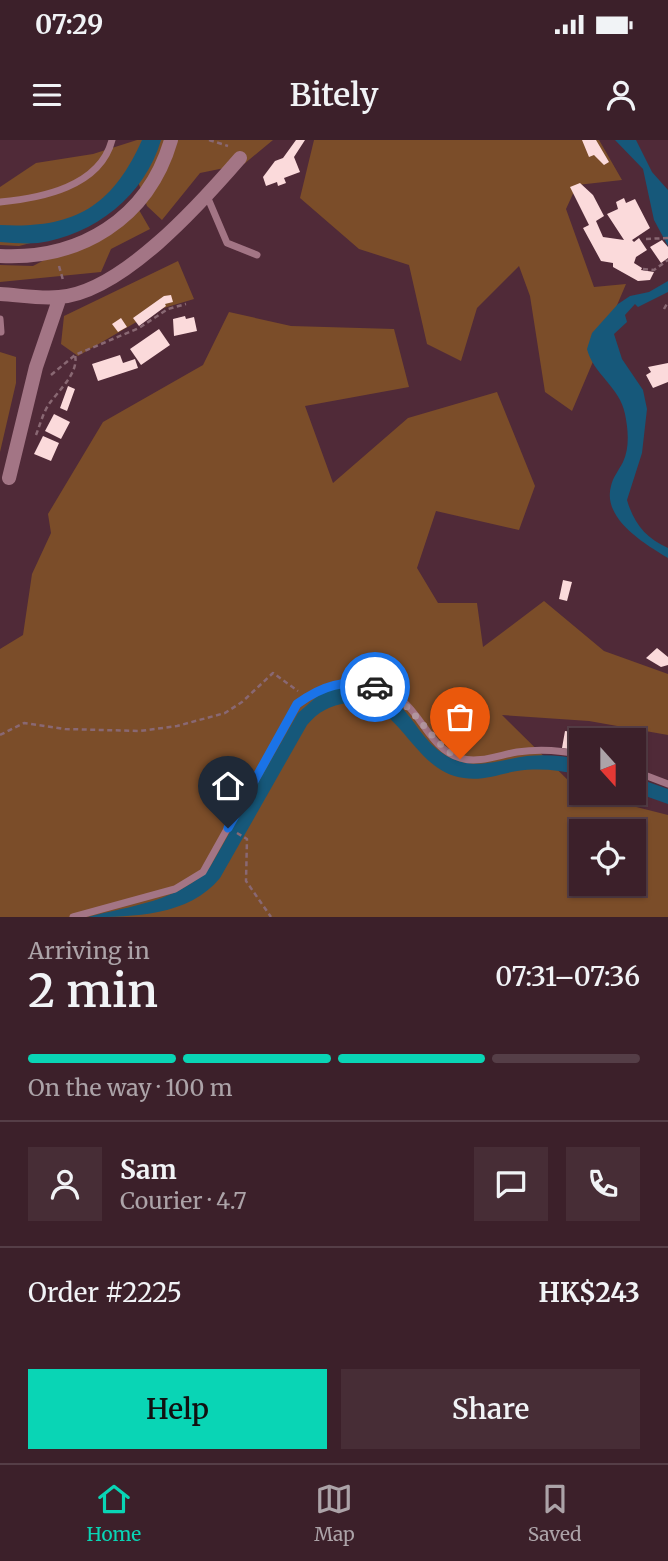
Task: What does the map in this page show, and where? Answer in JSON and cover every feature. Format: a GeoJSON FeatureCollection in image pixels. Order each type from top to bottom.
{"type":"FeatureCollection","features":[{"type":"Feature","properties":{"kind":"street"},"geometry":{"type":"LineString","coordinates":[[0,256],[53,253],[81,244],[107,230],[131,210],[146,191],[158,174],[171,140]]}},
{"type":"Feature","properties":{"kind":"street"},"geometry":{"type":"LineString","coordinates":[[0,294],[62,291],[97,284],[148,252],[207,196],[240,158]]}},
{"type":"Feature","properties":{"kind":"street"},"geometry":{"type":"LineString","coordinates":[[9,478],[36,367],[62,291]]}},
{"type":"Feature","properties":{"kind":"lane"},"geometry":{"type":"LineString","coordinates":[[0,202],[34,197],[76,182],[100,164],[111,140]]}},
{"type":"Feature","properties":{"kind":"lane"},"geometry":{"type":"LineString","coordinates":[[207,196],[227,243],[257,255]]}},
{"type":"Feature","properties":{"kind":"lane"},"geometry":{"type":"LineString","coordinates":[[0,319],[1,332]]}},
{"type":"Feature","properties":{"kind":"lane"},"geometry":{"type":"LineString","coordinates":[[73,917],[175,889],[203,872],[297,704],[326,688],[355,681],[377,687],[404,701],[434,739],[460,759],[495,758],[543,750],[569,753]]}},
{"type":"Feature","properties":{"kind":"lane"},"geometry":{"type":"LineString","coordinates":[[646,776],[668,784]]}},
{"type":"Feature","properties":{"kind":"path"},"geometry":{"type":"LineString","coordinates":[[209,140],[228,146]]}},
{"type":"Feature","properties":{"kind":"path"},"geometry":{"type":"LineString","coordinates":[[646,239],[668,237]]}},
{"type":"Feature","properties":{"kind":"path"},"geometry":{"type":"LineString","coordinates":[[643,269],[654,270],[668,260]]}},
{"type":"Feature","properties":{"kind":"path"},"geometry":{"type":"LineString","coordinates":[[60,268],[62,291]]}},
{"type":"Feature","properties":{"kind":"path"},"geometry":{"type":"LineString","coordinates":[[664,309],[668,302]]}},
{"type":"Feature","properties":{"kind":"path"},"geometry":{"type":"LineString","coordinates":[[48,378],[75,355],[139,328],[168,309],[186,304]]}},
{"type":"Feature","properties":{"kind":"path"},"geometry":{"type":"LineString","coordinates":[[34,440],[48,406],[65,384],[76,362],[75,355]]}},
{"type":"Feature","properties":{"kind":"path"},"geometry":{"type":"LineString","coordinates":[[0,735],[24,723],[65,729],[140,731],[177,726],[225,713],[242,702],[273,673],[307,697]]}},
{"type":"Feature","properties":{"kind":"path"},"geometry":{"type":"LineString","coordinates":[[247,839],[246,881],[271,917]]}},
{"type":"Feature","properties":{"kind":"shaded area"},"geometry":{"type":"Polygon","coordinates":[[[137,140],[273,140],[244,164],[200,173],[162,220],[147,206],[137,179],[73,232],[19,246],[0,245],[0,187],[36,163],[93,154],[137,140]]]}},
{"type":"Feature","properties":{"kind":"shaded area"},"geometry":{"type":"Polygon","coordinates":[[[314,140],[599,140],[622,180],[577,185],[566,209],[594,287],[626,284],[572,411],[545,392],[530,296],[519,266],[477,308],[461,361],[427,344],[409,265],[359,249],[300,198],[314,140]]]}},
{"type":"Feature","properties":{"kind":"shaded area"},"geometry":{"type":"Polygon","coordinates":[[[139,210],[150,229],[111,249],[101,272],[0,282],[0,265],[33,266],[139,210]]]}},
{"type":"Feature","properties":{"kind":"shaded area"},"geometry":{"type":"Polygon","coordinates":[[[178,261],[194,299],[157,310],[78,356],[61,344],[64,316],[178,261]]]}},
{"type":"Feature","properties":{"kind":"shaded area"},"geometry":{"type":"Polygon","coordinates":[[[229,312],[291,326],[394,329],[409,387],[305,406],[333,483],[408,418],[497,392],[535,486],[519,530],[436,511],[417,568],[438,603],[477,603],[483,647],[544,601],[604,651],[668,674],[668,735],[646,731],[646,728],[628,728],[589,721],[502,715],[569,781],[569,805],[628,805],[668,815],[668,917],[0,917],[0,649],[23,635],[32,574],[51,533],[48,514],[103,422],[203,365],[229,312]]]}},
{"type":"Feature","properties":{"kind":"shaded area"},"geometry":{"type":"Polygon","coordinates":[[[0,352],[16,357],[16,383],[0,452],[0,352]]]}},
{"type":"Feature","properties":{"kind":"water"},"geometry":{"type":"Polygon","coordinates":[[[142,140],[161,140],[143,178],[115,209],[98,221],[59,239],[38,243],[0,242],[0,225],[49,223],[70,218],[88,209],[118,182],[142,140]]]}},
{"type":"Feature","properties":{"kind":"water"},"geometry":{"type":"Polygon","coordinates":[[[615,140],[636,140],[652,172],[668,190],[668,246],[654,220],[643,169],[615,140]]]}},
{"type":"Feature","properties":{"kind":"water"},"geometry":{"type":"Polygon","coordinates":[[[668,281],[668,292],[638,307],[635,304],[625,315],[627,322],[614,334],[622,359],[643,390],[647,409],[642,453],[627,500],[642,529],[653,540],[668,548],[668,558],[637,538],[619,520],[613,509],[611,486],[627,450],[626,420],[618,396],[595,366],[587,349],[592,333],[618,304],[630,296],[649,292],[668,281]]]}},
{"type":"Feature","properties":{"kind":"water"},"geometry":{"type":"Polygon","coordinates":[[[346,686],[369,689],[386,695],[398,704],[438,750],[462,762],[481,764],[534,755],[568,757],[569,773],[533,770],[471,779],[446,773],[431,763],[380,711],[365,704],[336,705],[320,713],[307,725],[220,878],[207,891],[193,900],[159,912],[88,917],[169,895],[184,888],[210,867],[298,713],[320,694],[346,686]]]}},
{"type":"Feature","properties":{"kind":"water"},"geometry":{"type":"Polygon","coordinates":[[[646,781],[668,789],[668,804],[646,796],[646,781]]]}},
{"type":"Feature","properties":{"kind":"building"},"geometry":{"type":"Polygon","coordinates":[[[296,140],[305,140],[294,157],[300,172],[284,178],[286,183],[278,186],[277,182],[266,186],[263,177],[275,161],[283,158],[296,140]]]}},
{"type":"Feature","properties":{"kind":"building"},"geometry":{"type":"Polygon","coordinates":[[[582,140],[596,140],[609,162],[604,165],[594,155],[589,157],[582,140]]]}},
{"type":"Feature","properties":{"kind":"building"},"geometry":{"type":"Polygon","coordinates":[[[580,183],[593,195],[604,216],[596,221],[603,237],[624,240],[607,214],[618,209],[616,202],[624,198],[626,203],[635,199],[650,228],[632,240],[634,242],[639,238],[647,250],[636,257],[634,263],[642,268],[641,270],[654,272],[650,280],[638,281],[613,267],[613,263],[601,261],[583,228],[589,225],[570,187],[580,183]]]}},
{"type":"Feature","properties":{"kind":"building"},"geometry":{"type":"Polygon","coordinates":[[[662,240],[668,247],[668,258],[661,263],[650,247],[662,240]]]}},
{"type":"Feature","properties":{"kind":"building"},"geometry":{"type":"Polygon","coordinates":[[[171,295],[173,302],[165,304],[166,306],[139,326],[133,318],[164,296],[171,295]]]}},
{"type":"Feature","properties":{"kind":"building"},"geometry":{"type":"Polygon","coordinates":[[[185,316],[186,319],[194,317],[197,331],[174,336],[173,319],[185,316]]]}},
{"type":"Feature","properties":{"kind":"building"},"geometry":{"type":"Polygon","coordinates":[[[121,318],[127,327],[118,332],[112,324],[121,318]]]}},
{"type":"Feature","properties":{"kind":"building"},"geometry":{"type":"Polygon","coordinates":[[[159,329],[170,345],[141,365],[130,349],[159,329]]]}},
{"type":"Feature","properties":{"kind":"building"},"geometry":{"type":"Polygon","coordinates":[[[120,355],[123,363],[135,359],[138,368],[98,381],[92,364],[120,355]]]}},
{"type":"Feature","properties":{"kind":"building"},"geometry":{"type":"Polygon","coordinates":[[[668,363],[668,382],[653,388],[646,375],[651,372],[648,367],[668,363]]]}},
{"type":"Feature","properties":{"kind":"building"},"geometry":{"type":"Polygon","coordinates":[[[68,386],[75,389],[67,411],[60,408],[68,386]]]}},
{"type":"Feature","properties":{"kind":"building"},"geometry":{"type":"Polygon","coordinates":[[[54,414],[70,422],[61,439],[45,431],[54,414]]]}},
{"type":"Feature","properties":{"kind":"building"},"geometry":{"type":"Polygon","coordinates":[[[43,436],[59,443],[51,461],[34,454],[43,436]]]}},
{"type":"Feature","properties":{"kind":"building"},"geometry":{"type":"Polygon","coordinates":[[[563,580],[572,582],[567,601],[559,599],[563,580]]]}},
{"type":"Feature","properties":{"kind":"building"},"geometry":{"type":"Polygon","coordinates":[[[657,648],[668,657],[668,665],[661,667],[646,658],[657,648]]]}},
{"type":"Feature","properties":{"kind":"building"},"geometry":{"type":"Polygon","coordinates":[[[565,731],[569,732],[569,749],[562,748],[565,731]]]}},
{"type":"Feature","properties":{"kind":"way so far"},"geometry":{"type":"LineString","coordinates":[[375,687],[404,701],[434,739],[460,759]]}},
{"type":"Feature","properties":{"kind":"route"},"geometry":{"type":"LineString","coordinates":[[228,828],[297,704],[313,692],[355,681],[375,687]]}}]}
